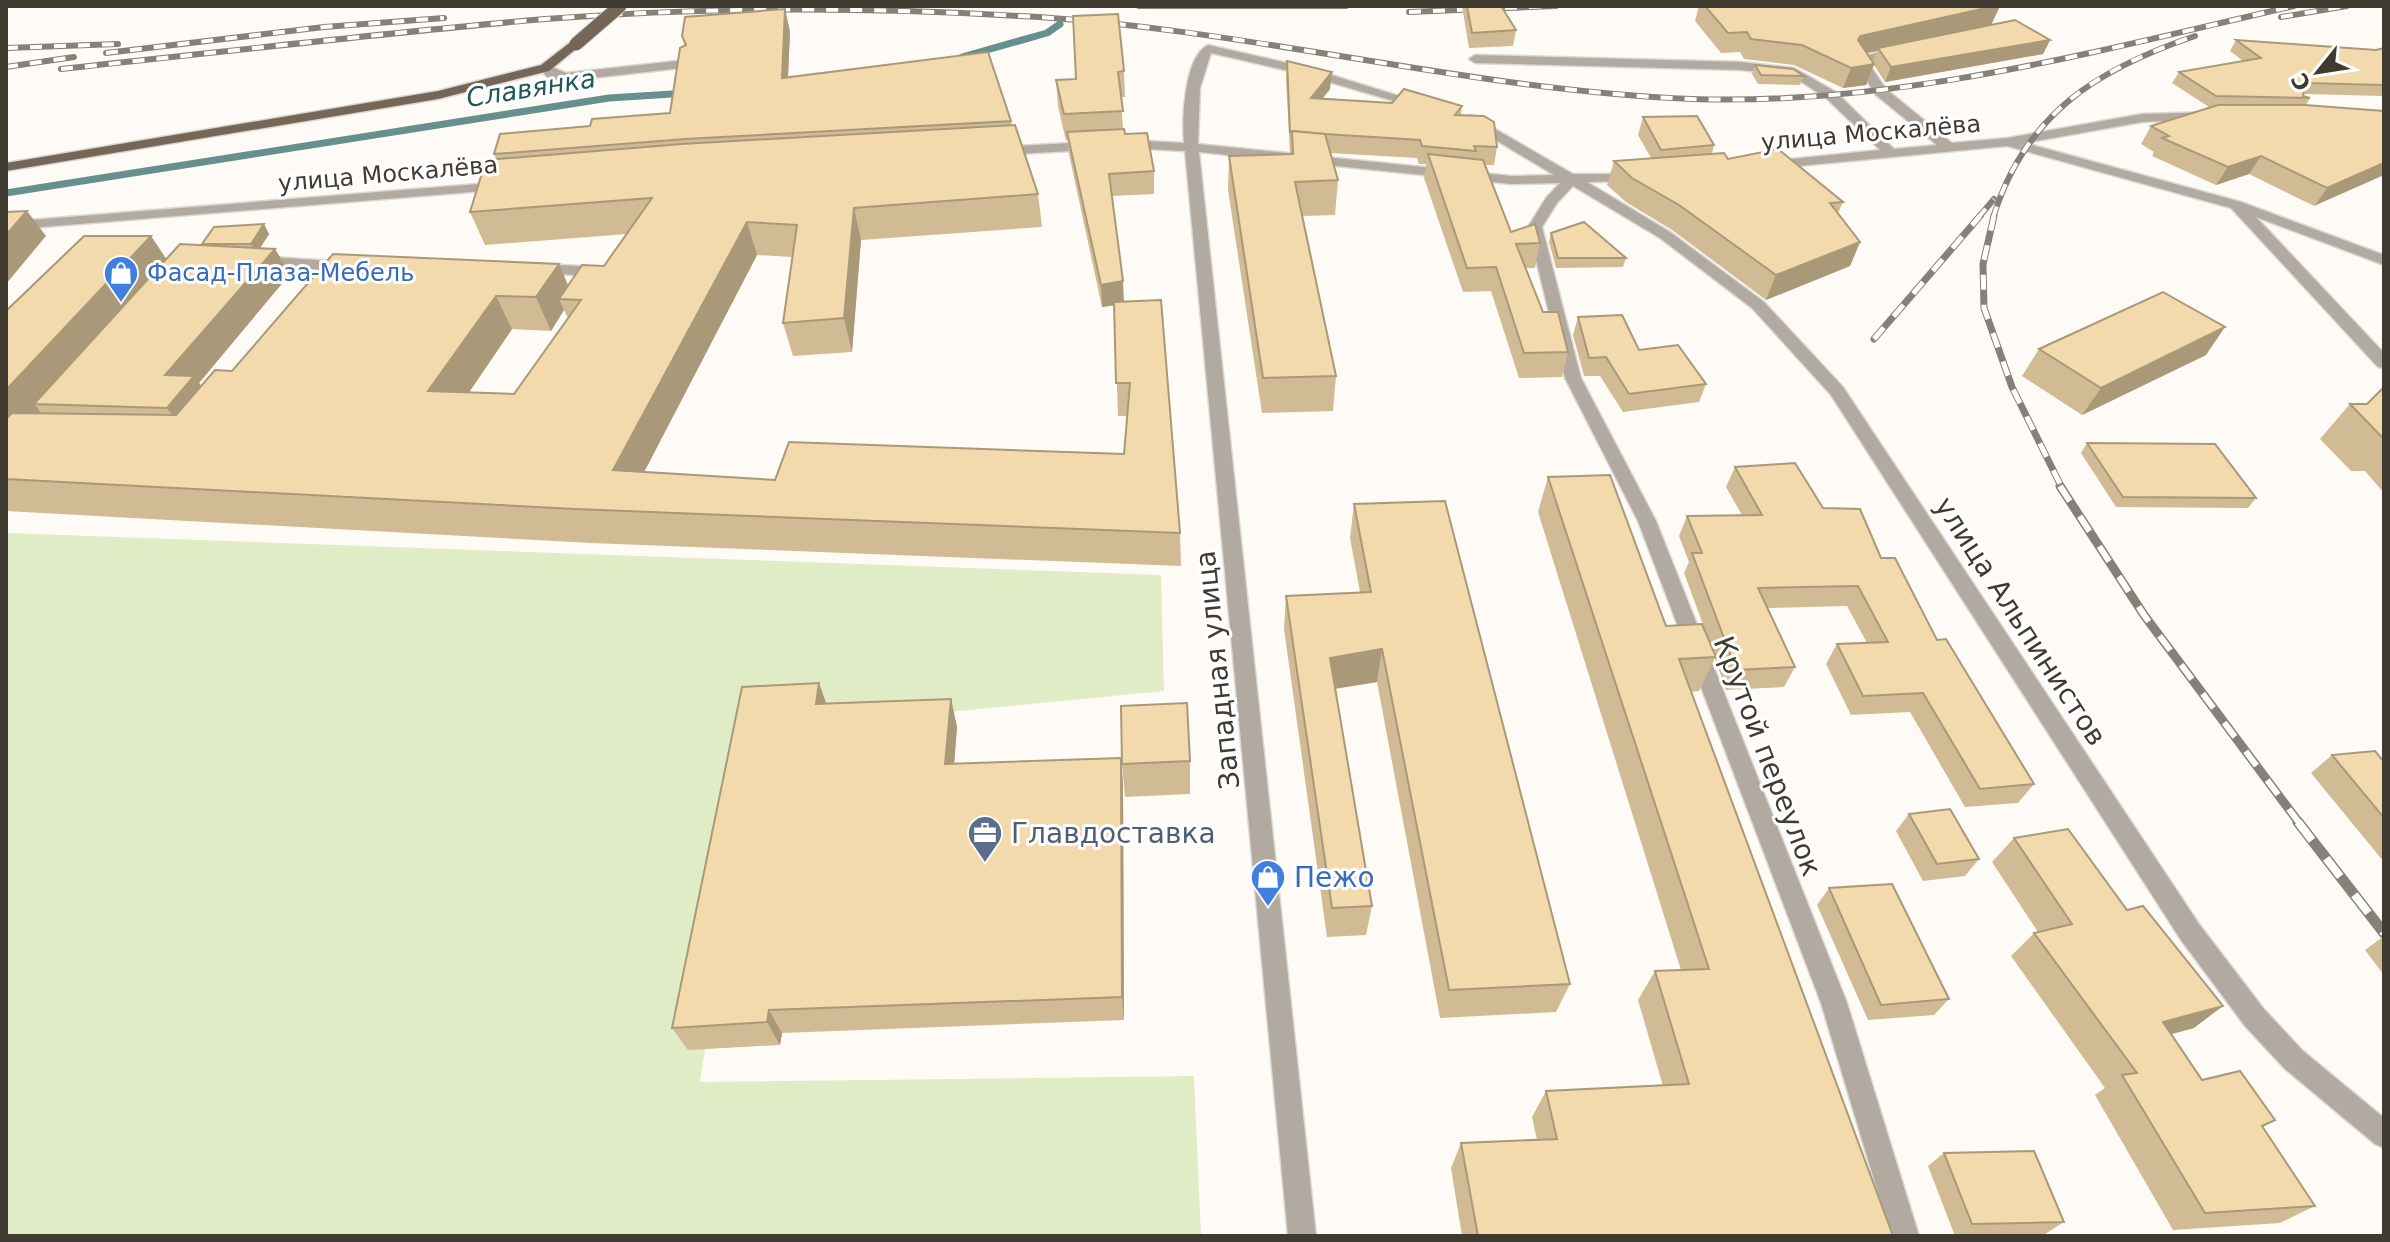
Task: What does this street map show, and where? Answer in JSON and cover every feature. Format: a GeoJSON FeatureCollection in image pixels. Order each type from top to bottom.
{"type":"FeatureCollection","features":[{"type":"Feature","properties":{"kind":"main road"},"geometry":{"type":"LineString","coordinates":[[6,167],[438,95],[545,68],[620,6]]}},
{"type":"Feature","properties":{"kind":"street"},"geometry":{"type":"LineString","coordinates":[[1916,47],[1859,59],[1881,92],[1950,148]]}},
{"type":"Feature","properties":{"kind":"street","name":"Западная улица"},"geometry":{"type":"LineString","coordinates":[[1302,1236],[1192,147],[1193,101],[1200,57],[1208,49],[1305,71],[1431,108]]}},
{"type":"Feature","properties":{"kind":"street"},"geometry":{"type":"LineString","coordinates":[[1475,59],[1741,66],[1794,72],[1831,95],[1892,154]]}},
{"type":"Feature","properties":{"kind":"street"},"geometry":{"type":"LineString","coordinates":[[545,68],[553,75],[566,77],[686,64]]}},
{"type":"Feature","properties":{"kind":"street"},"geometry":{"type":"LineString","coordinates":[[2007,142],[2142,118],[2222,114]]}},
{"type":"Feature","properties":{"kind":"street","name":"улица Альпинистов"},"geometry":{"type":"LineString","coordinates":[[1460,116],[1474,120],[1665,235],[1758,305],[1837,391],[2190,932],[2254,1017],[2294,1060],[2383,1132]]}},
{"type":"Feature","properties":{"kind":"street","name":"улица Москалёва"},"geometry":{"type":"LineString","coordinates":[[1756,166],[2007,142],[2236,205],[2384,260]]}},
{"type":"Feature","properties":{"kind":"street"},"geometry":{"type":"LineString","coordinates":[[987,152],[1127,144],[1192,147],[1511,180],[1651,175]]}},
{"type":"Feature","properties":{"kind":"street","name":"Крутой переулок"},"geometry":{"type":"LineString","coordinates":[[1573,178],[1551,201],[1535,227],[1573,378],[1647,521],[1834,1003],[1905,1236]]}},
{"type":"Feature","properties":{"kind":"street","name":"улица Москалёва"},"geometry":{"type":"LineString","coordinates":[[6,226],[520,184]]}},
{"type":"Feature","properties":{"kind":"street"},"geometry":{"type":"LineString","coordinates":[[2236,205],[2384,363]]}},
{"type":"Feature","properties":{"kind":"street"},"geometry":{"type":"LineString","coordinates":[[109,239],[130,218]]}},
{"type":"Feature","properties":{"kind":"street"},"geometry":{"type":"LineString","coordinates":[[234,261],[332,272],[360,268]]}},
{"type":"Feature","properties":{"kind":"street"},"geometry":{"type":"LineString","coordinates":[[526,269],[602,270],[593,283]]}},
{"type":"Feature","properties":{"kind":"green space"},"geometry":{"type":"Polygon","coordinates":[[[6,533],[1161,575],[1164,691],[754,731],[700,1082],[1194,1076],[1201,1236],[6,1236],[6,533]]]}},
{"type":"Feature","properties":{"kind":"building"},"geometry":{"type":"Polygon","coordinates":[[[1467,6],[1501,6],[1516,30],[1472,33],[1467,6]]]}},
{"type":"Feature","properties":{"kind":"building"},"geometry":{"type":"Polygon","coordinates":[[[1705,6],[1995,6],[1860,36],[1858,40],[1874,64],[1851,68],[1802,45],[1751,39],[1747,32],[1728,33],[1705,6]]]}},
{"type":"Feature","properties":{"kind":"building"},"geometry":{"type":"Polygon","coordinates":[[[785,9],[782,78],[988,52],[1011,121],[685,139],[494,154],[500,134],[590,126],[592,119],[670,113],[680,48],[686,45],[682,36],[685,17],[785,9]]]}},
{"type":"Feature","properties":{"kind":"building"},"geometry":{"type":"Polygon","coordinates":[[[1118,14],[1124,71],[1118,72],[1123,111],[1064,114],[1056,80],[1076,79],[1073,16],[1118,14]]]}},
{"type":"Feature","properties":{"kind":"building"},"geometry":{"type":"Polygon","coordinates":[[[2015,20],[2050,40],[1891,67],[1878,48],[2015,20]]]}},
{"type":"Feature","properties":{"kind":"building"},"geometry":{"type":"Polygon","coordinates":[[[2236,40],[2376,50],[2384,48],[2384,85],[2305,83],[2303,96],[2310,98],[2216,96],[2179,72],[2261,58],[2236,40]]]}},
{"type":"Feature","properties":{"kind":"building"},"geometry":{"type":"Polygon","coordinates":[[[1287,61],[1332,72],[1311,98],[1392,103],[1404,89],[1462,106],[1455,115],[1484,116],[1494,122],[1497,147],[1474,146],[1476,151],[1422,146],[1420,140],[1290,132],[1287,61]]]}},
{"type":"Feature","properties":{"kind":"building"},"geometry":{"type":"Polygon","coordinates":[[[1755,65],[1793,69],[1804,76],[1761,75],[1755,65]]]}},
{"type":"Feature","properties":{"kind":"building"},"geometry":{"type":"Polygon","coordinates":[[[2218,105],[2305,105],[2384,111],[2384,163],[2327,188],[2261,156],[2228,167],[2162,138],[2169,136],[2151,126],[2218,105]]]}},
{"type":"Feature","properties":{"kind":"building"},"geometry":{"type":"Polygon","coordinates":[[[1697,116],[1714,145],[1661,150],[1643,117],[1697,116]]]}},
{"type":"Feature","properties":{"kind":"building"},"geometry":{"type":"Polygon","coordinates":[[[1015,125],[1038,194],[854,208],[844,318],[783,323],[797,225],[747,222],[613,470],[775,480],[789,442],[1124,454],[1130,383],[1116,383],[1114,302],[1161,300],[1180,533],[575,509],[6,479],[6,419],[12,413],[176,415],[215,370],[232,371],[333,254],[559,264],[536,297],[496,296],[428,391],[514,394],[581,300],[559,299],[582,265],[604,266],[652,198],[470,212],[486,160],[682,144],[1015,125]]]}},
{"type":"Feature","properties":{"kind":"building"},"geometry":{"type":"Polygon","coordinates":[[[1124,129],[1125,134],[1147,133],[1154,171],[1109,174],[1123,281],[1101,285],[1067,132],[1124,129]]]}},
{"type":"Feature","properties":{"kind":"building"},"geometry":{"type":"Polygon","coordinates":[[[1292,131],[1325,134],[1338,180],[1295,182],[1336,376],[1263,378],[1229,156],[1293,154],[1292,131]]]}},
{"type":"Feature","properties":{"kind":"building"},"geometry":{"type":"Polygon","coordinates":[[[1778,149],[1843,202],[1830,203],[1860,242],[1776,275],[1679,205],[1632,178],[1614,161],[1724,153],[1728,159],[1778,149]]]}},
{"type":"Feature","properties":{"kind":"building"},"geometry":{"type":"Polygon","coordinates":[[[1428,154],[1483,160],[1511,232],[1535,224],[1540,243],[1516,244],[1543,312],[1558,312],[1568,352],[1524,353],[1496,267],[1467,268],[1428,154]]]}},
{"type":"Feature","properties":{"kind":"building"},"geometry":{"type":"Polygon","coordinates":[[[27,211],[6,235],[6,212],[27,211]]]}},
{"type":"Feature","properties":{"kind":"building"},"geometry":{"type":"Polygon","coordinates":[[[1584,222],[1626,258],[1558,258],[1551,233],[1584,222]]]}},
{"type":"Feature","properties":{"kind":"building"},"geometry":{"type":"Polygon","coordinates":[[[264,224],[251,244],[202,244],[214,227],[264,224]]]}},
{"type":"Feature","properties":{"kind":"building"},"geometry":{"type":"Polygon","coordinates":[[[84,236],[151,236],[6,390],[6,311],[84,236]]]}},
{"type":"Feature","properties":{"kind":"building"},"geometry":{"type":"Polygon","coordinates":[[[180,244],[275,249],[165,375],[194,376],[167,408],[34,404],[180,244]]]}},
{"type":"Feature","properties":{"kind":"building"},"geometry":{"type":"Polygon","coordinates":[[[2163,292],[2225,327],[2101,388],[2039,349],[2163,292]]]}},
{"type":"Feature","properties":{"kind":"building"},"geometry":{"type":"Polygon","coordinates":[[[1622,315],[1639,350],[1678,345],[1706,384],[1629,394],[1606,357],[1589,358],[1578,317],[1622,315]]]}},
{"type":"Feature","properties":{"kind":"building"},"geometry":{"type":"Polygon","coordinates":[[[2384,387],[2382,437],[2350,404],[2367,404],[2384,387]]]}},
{"type":"Feature","properties":{"kind":"building"},"geometry":{"type":"Polygon","coordinates":[[[2087,443],[2215,444],[2256,498],[2123,497],[2087,443]]]}},
{"type":"Feature","properties":{"kind":"building"},"geometry":{"type":"Polygon","coordinates":[[[1795,463],[1823,508],[1860,509],[1881,558],[1895,558],[1937,640],[1946,639],[2034,784],[1980,789],[1923,693],[1863,696],[1837,644],[1888,642],[1858,586],[1758,588],[1795,667],[1736,670],[1692,553],[1702,553],[1687,516],[1762,515],[1735,467],[1795,463]]]}},
{"type":"Feature","properties":{"kind":"building"},"geometry":{"type":"Polygon","coordinates":[[[1610,475],[1666,626],[1702,624],[1716,657],[1679,659],[1893,1236],[1478,1236],[1461,1143],[1557,1139],[1546,1091],[1689,1084],[1655,971],[1709,969],[1548,477],[1610,475]]]}},
{"type":"Feature","properties":{"kind":"building"},"geometry":{"type":"Polygon","coordinates":[[[1445,501],[1570,984],[1449,990],[1382,649],[1330,658],[1372,906],[1332,908],[1286,596],[1371,592],[1354,504],[1445,501]]]}},
{"type":"Feature","properties":{"kind":"building"},"geometry":{"type":"Polygon","coordinates":[[[819,683],[816,704],[951,699],[945,764],[1121,758],[1122,997],[769,1010],[767,1022],[672,1028],[742,687],[819,683]]]}},
{"type":"Feature","properties":{"kind":"building"},"geometry":{"type":"Polygon","coordinates":[[[1187,703],[1190,761],[1122,764],[1121,706],[1187,703]]]}},
{"type":"Feature","properties":{"kind":"building"},"geometry":{"type":"Polygon","coordinates":[[[2375,751],[2384,762],[2384,818],[2332,755],[2375,751]]]}},
{"type":"Feature","properties":{"kind":"building"},"geometry":{"type":"Polygon","coordinates":[[[1950,809],[1979,859],[1937,864],[1909,814],[1950,809]]]}},
{"type":"Feature","properties":{"kind":"building"},"geometry":{"type":"Polygon","coordinates":[[[2068,829],[2127,910],[2143,906],[2223,1006],[2163,1022],[2202,1080],[2240,1071],[2275,1120],[2262,1126],[2315,1206],[2205,1213],[2122,1075],[2137,1073],[2034,933],[2072,924],[2014,838],[2068,829]]]}},
{"type":"Feature","properties":{"kind":"building"},"geometry":{"type":"Polygon","coordinates":[[[1892,884],[1949,999],[1881,1005],[1829,888],[1892,884]]]}},
{"type":"Feature","properties":{"kind":"building"},"geometry":{"type":"Polygon","coordinates":[[[2034,1151],[2064,1222],[1972,1224],[1944,1153],[2034,1151]]]}},
{"type":"Feature","properties":{"kind":"waterway","name":"Славянка"},"geometry":{"type":"LineString","coordinates":[[962,57],[1047,33],[1060,24]]}},
{"type":"Feature","properties":{"kind":"waterway","name":"Славянка"},"geometry":{"type":"LineString","coordinates":[[6,193],[609,98],[688,93]]}},
{"type":"Feature","properties":{"kind":"railway"},"geometry":{"type":"LineString","coordinates":[[1139,6],[1346,6]]}},
{"type":"Feature","properties":{"kind":"railway"},"geometry":{"type":"LineString","coordinates":[[1409,12],[1556,6]]}},
{"type":"Feature","properties":{"kind":"railway"},"geometry":{"type":"LineString","coordinates":[[61,69],[545,19],[723,10],[842,10],[961,13],[1104,23],[1272,45],[1523,84],[1692,99],[1769,99],[1921,85],[1996,72],[2294,6]]}},
{"type":"Feature","properties":{"kind":"railway"},"geometry":{"type":"LineString","coordinates":[[2281,17],[2347,6]]}},
{"type":"Feature","properties":{"kind":"railway"},"geometry":{"type":"LineString","coordinates":[[106,53],[324,27],[444,18]]}},
{"type":"Feature","properties":{"kind":"railway"},"geometry":{"type":"LineString","coordinates":[[1993,218],[2024,150],[2045,123],[2069,100],[2127,64],[2195,36]]}},
{"type":"Feature","properties":{"kind":"railway"},"geometry":{"type":"LineString","coordinates":[[6,48],[118,44]]}},
{"type":"Feature","properties":{"kind":"railway"},"geometry":{"type":"LineString","coordinates":[[6,67],[74,57]]}},
{"type":"Feature","properties":{"kind":"railway"},"geometry":{"type":"LineString","coordinates":[[1978,218],[1994,199]]}},
{"type":"Feature","properties":{"kind":"railway"},"geometry":{"type":"LineString","coordinates":[[1874,339],[1980,216]]}},
{"type":"Feature","properties":{"kind":"railway"},"geometry":{"type":"LineString","coordinates":[[1994,216],[1983,264],[1984,308],[2012,387],[2062,488]]}},
{"type":"Feature","properties":{"kind":"railway"},"geometry":{"type":"LineString","coordinates":[[2060,486],[2144,615],[2300,824]]}},
{"type":"Feature","properties":{"kind":"railway"},"geometry":{"type":"LineString","coordinates":[[2298,822],[2384,933]]}},
{"type":"Feature","properties":{"kind":"place","name":"Фасад-Плаза-Мебель"},"geometry":{"type":"Point","coordinates":[121,304]}},
{"type":"Feature","properties":{"kind":"place","name":"Главдоставка"},"geometry":{"type":"Point","coordinates":[985,864]}},
{"type":"Feature","properties":{"kind":"place","name":"Пежо"},"geometry":{"type":"Point","coordinates":[1268,908]}}]}
